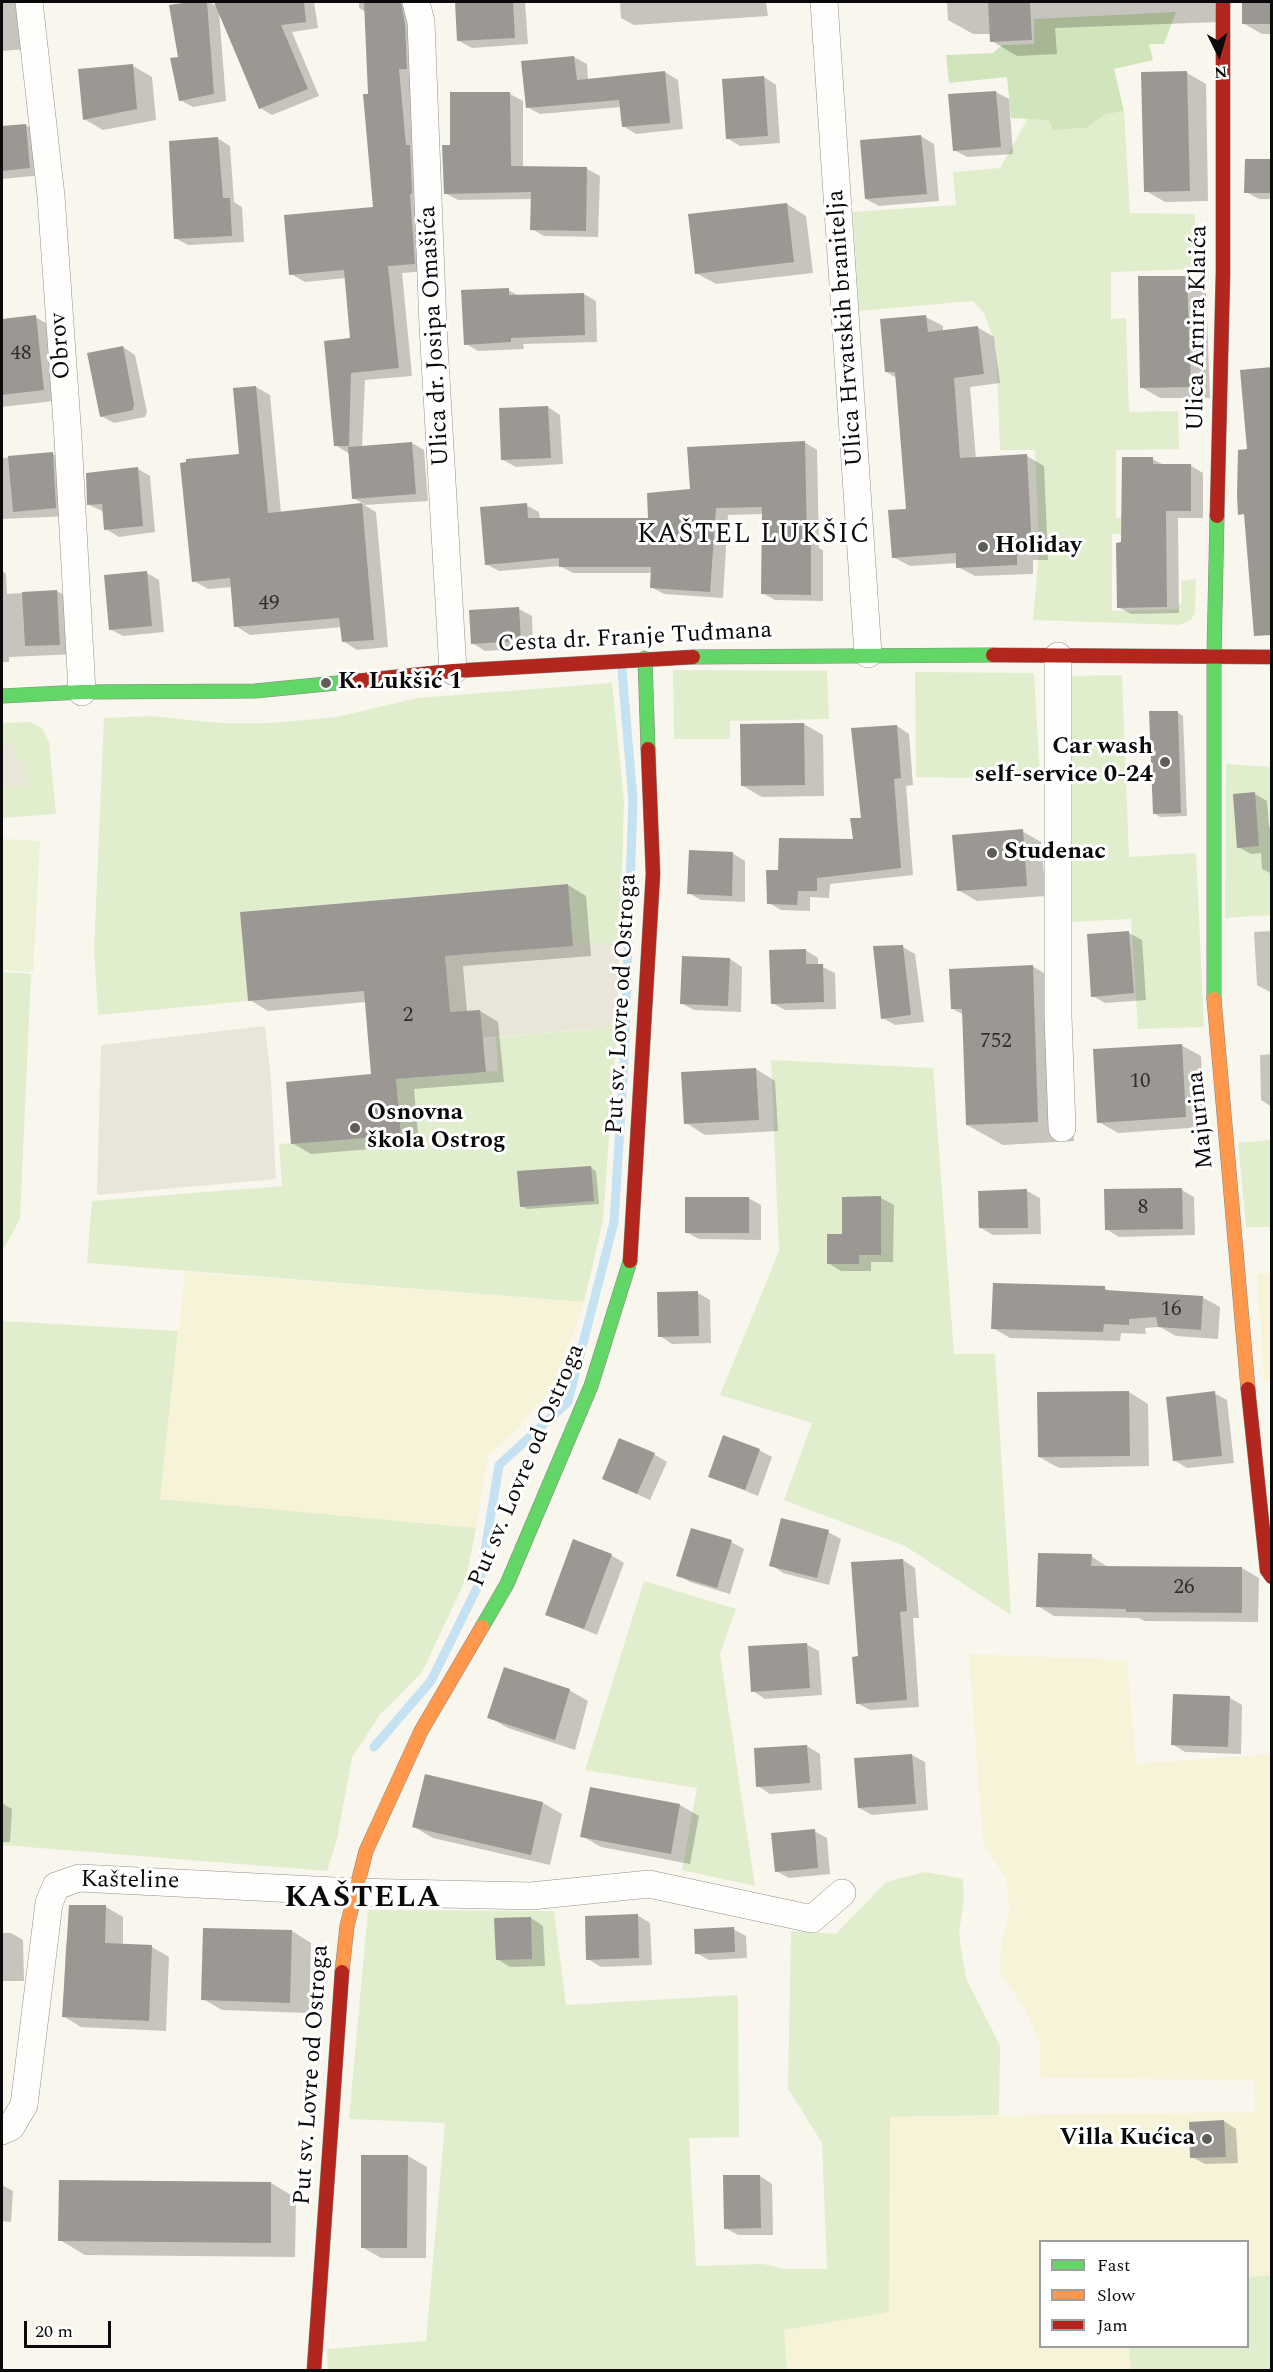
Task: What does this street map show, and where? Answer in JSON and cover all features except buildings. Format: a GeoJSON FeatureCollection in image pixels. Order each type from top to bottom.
{"type":"FeatureCollection","features":[{"type":"Feature","properties":{"kind":"street","name":"Obrov"},"geometry":{"type":"LineString","coordinates":[[29,2],[52,208],[82,692]]}},
{"type":"Feature","properties":{"kind":"street","name":"Ulica dr. Josipa Omašića"},"geometry":{"type":"LineString","coordinates":[[416,2],[421,22],[433,314],[453,670]]}},
{"type":"Feature","properties":{"kind":"street","name":"Ulica Hrvatskih branitelja"},"geometry":{"type":"LineString","coordinates":[[824,2],[868,654]]}},
{"type":"Feature","properties":{"kind":"street","name":"Ulica Arnira Klaića"},"geometry":{"type":"LineString","coordinates":[[1214,655],[1223,273],[1223,2]]}},
{"type":"Feature","properties":{"kind":"street","name":"Cesta dr. Franje Tuđmana"},"geometry":{"type":"LineString","coordinates":[[2,696],[82,692],[255,691],[453,670],[645,658],[868,654],[1272,657]]}},
{"type":"Feature","properties":{"kind":"street","name":"Majurina"},"geometry":{"type":"LineString","coordinates":[[1214,655],[1214,1015],[1246,1369],[1268,1570],[1272,1577]]}},
{"type":"Feature","properties":{"kind":"street"},"geometry":{"type":"LineString","coordinates":[[1058,656],[1058,1016],[1062,1128]]}},
{"type":"Feature","properties":{"kind":"street","name":"Put sv. Lovre od Ostroga"},"geometry":{"type":"LineString","coordinates":[[314,2370],[337,2015],[347,1926],[354,1892],[375,1829],[416,1740],[507,1584],[591,1386],[632,1255],[653,874],[645,658]]}},
{"type":"Feature","properties":{"kind":"street","name":"Kašteline"},"geometry":{"type":"LineString","coordinates":[[2,2131],[11,2127],[24,2105],[49,1903],[56,1886],[79,1878],[354,1892]]}},
{"type":"Feature","properties":{"kind":"street"},"geometry":{"type":"LineString","coordinates":[[354,1892],[531,1896],[649,1884],[813,1919],[842,1893]]}},
{"type":"Feature","properties":{"kind":"shaded area"},"geometry":{"type":"Polygon","coordinates":[[[14,743],[16,762],[25,761],[27,785],[2,788],[2,744],[14,743]]]}},
{"type":"Feature","properties":{"kind":"shaded area"},"geometry":{"type":"Polygon","coordinates":[[[620,942],[617,1027],[452,1040],[445,956],[620,942]]]}},
{"type":"Feature","properties":{"kind":"shaded area"},"geometry":{"type":"Polygon","coordinates":[[[265,1026],[271,1079],[276,1179],[97,1195],[101,1045],[265,1026]]]}},
{"type":"Feature","properties":{"kind":"shaded area"},"geometry":{"type":"Polygon","coordinates":[[[185,1272],[584,1302],[556,1382],[517,1429],[488,1456],[476,1528],[160,1499],[185,1272]]]}},
{"type":"Feature","properties":{"kind":"shaded area"},"geometry":{"type":"Polygon","coordinates":[[[1257,1274],[1271,1274],[1271,1379],[1264,1380],[1257,1274]]]}},
{"type":"Feature","properties":{"kind":"shaded area"},"geometry":{"type":"Polygon","coordinates":[[[969,1654],[1127,1660],[1136,1764],[1271,1754],[1271,2275],[1249,2277],[1249,2240],[1039,2240],[1039,2348],[1129,2348],[1131,2370],[787,2370],[784,2330],[889,2312],[890,2117],[1255,2112],[1254,2081],[1040,2077],[1040,2044],[1025,2009],[1000,1972],[1001,1946],[1010,1910],[1006,1879],[983,1843],[969,1654]]]}},
{"type":"Feature","properties":{"kind":"green space"},"geometry":{"type":"Polygon","coordinates":[[[1176,12],[1164,44],[1149,44],[1153,60],[1114,69],[1124,111],[1104,115],[1086,128],[1053,130],[1048,120],[1011,118],[1007,77],[949,83],[946,55],[993,53],[1002,45],[1034,44],[1034,19],[1176,12]]]}},
{"type":"Feature","properties":{"kind":"green space"},"geometry":{"type":"Polygon","coordinates":[[[1124,111],[1130,213],[1195,214],[1194,269],[1111,272],[1111,319],[1126,318],[1129,412],[1178,411],[1179,449],[1116,450],[1116,518],[1163,518],[1163,533],[1112,534],[1112,611],[1177,609],[1182,602],[1181,581],[1196,579],[1195,613],[1191,620],[1179,625],[1033,620],[1039,553],[1035,450],[1000,450],[996,346],[984,313],[973,301],[859,311],[853,212],[956,205],[953,172],[1000,168],[1028,118],[1048,120],[1053,130],[1086,128],[1104,115],[1124,111]]]}},
{"type":"Feature","properties":{"kind":"green space"},"geometry":{"type":"Polygon","coordinates":[[[673,670],[827,671],[829,719],[730,721],[730,739],[674,739],[673,670]]]}},
{"type":"Feature","properties":{"kind":"green space"},"geometry":{"type":"Polygon","coordinates":[[[915,672],[1034,673],[1040,779],[916,777],[915,672]]]}},
{"type":"Feature","properties":{"kind":"green space"},"geometry":{"type":"Polygon","coordinates":[[[1122,675],[1129,857],[1196,853],[1204,1027],[1138,1029],[1131,919],[1070,922],[1070,676],[1122,675]]]}},
{"type":"Feature","properties":{"kind":"green space"},"geometry":{"type":"Polygon","coordinates":[[[612,683],[624,801],[620,942],[573,946],[568,884],[241,912],[248,1001],[98,1015],[94,951],[104,718],[152,716],[219,723],[271,723],[337,717],[417,698],[612,683]]]}},
{"type":"Feature","properties":{"kind":"green space"},"geometry":{"type":"Polygon","coordinates":[[[29,722],[42,728],[49,742],[56,814],[2,818],[2,723],[29,722]]]}},
{"type":"Feature","properties":{"kind":"green space"},"geometry":{"type":"Polygon","coordinates":[[[1226,764],[1271,767],[1271,915],[1225,918],[1226,764]]]}},
{"type":"Feature","properties":{"kind":"green space"},"geometry":{"type":"Polygon","coordinates":[[[2,839],[40,841],[33,972],[2,970],[2,839]]]}},
{"type":"Feature","properties":{"kind":"green space"},"geometry":{"type":"Polygon","coordinates":[[[2,972],[31,974],[20,1219],[2,1252],[2,972]]]}},
{"type":"Feature","properties":{"kind":"green space"},"geometry":{"type":"Polygon","coordinates":[[[617,1027],[603,1221],[584,1302],[87,1263],[92,1201],[282,1186],[279,1144],[401,1135],[396,1079],[498,1071],[496,1037],[617,1027]]]}},
{"type":"Feature","properties":{"kind":"green space"},"geometry":{"type":"Polygon","coordinates":[[[771,1060],[933,1068],[954,1354],[995,1354],[1011,1615],[905,1546],[784,1500],[812,1423],[720,1395],[779,1251],[771,1060]]]}},
{"type":"Feature","properties":{"kind":"green space"},"geometry":{"type":"Polygon","coordinates":[[[1271,1140],[1271,1227],[1246,1227],[1238,1143],[1271,1140]]]}},
{"type":"Feature","properties":{"kind":"green space"},"geometry":{"type":"Polygon","coordinates":[[[2,1321],[178,1331],[160,1499],[476,1528],[466,1579],[422,1672],[379,1716],[352,1758],[337,1839],[327,1871],[2,1845],[2,1321]]]}},
{"type":"Feature","properties":{"kind":"green space"},"geometry":{"type":"Polygon","coordinates":[[[644,1581],[736,1609],[720,1654],[755,1886],[682,1870],[697,1788],[585,1770],[644,1581]]]}},
{"type":"Feature","properties":{"kind":"green space"},"geometry":{"type":"Polygon","coordinates":[[[925,1872],[963,1879],[964,1899],[959,1933],[966,1979],[1000,2045],[999,2115],[890,2117],[889,2312],[784,2330],[787,2370],[328,2370],[327,2349],[426,2341],[445,2123],[349,2119],[368,1910],[554,1911],[566,2005],[738,1995],[739,2137],[689,2138],[696,2266],[763,2264],[786,2269],[827,2269],[822,2143],[788,2088],[791,1931],[836,1934],[886,1882],[925,1872]]]}},
{"type":"Feature","properties":{"kind":"green space"},"geometry":{"type":"Polygon","coordinates":[[[1271,2275],[1271,2370],[1131,2370],[1129,2348],[1249,2348],[1249,2277],[1271,2275]]]}},
{"type":"Feature","properties":{"kind":"waterway"},"geometry":{"type":"LineString","coordinates":[[374,1747],[431,1681],[480,1582],[499,1465],[568,1402],[614,1222],[624,1061],[633,800],[622,671]]}},
{"type":"Feature","properties":{"kind":"traffic: fast"},"geometry":{"type":"LineString","coordinates":[[1214,999],[1214,655],[1217,516]]}},
{"type":"Feature","properties":{"kind":"traffic: fast"},"geometry":{"type":"LineString","coordinates":[[693,657],[993,655]]}},
{"type":"Feature","properties":{"kind":"traffic: fast"},"geometry":{"type":"LineString","coordinates":[[645,658],[648,749]]}},
{"type":"Feature","properties":{"kind":"traffic: fast"},"geometry":{"type":"LineString","coordinates":[[2,696],[82,692],[255,691],[347,682]]}},
{"type":"Feature","properties":{"kind":"traffic: fast"},"geometry":{"type":"LineString","coordinates":[[482,1627],[507,1584],[591,1386],[630,1261]]}},
{"type":"Feature","properties":{"kind":"traffic: slow"},"geometry":{"type":"LineString","coordinates":[[1214,999],[1248,1389]]}},
{"type":"Feature","properties":{"kind":"traffic: slow"},"geometry":{"type":"LineString","coordinates":[[342,1972],[347,1926],[366,1851],[421,1731],[482,1627]]}},
{"type":"Feature","properties":{"kind":"traffic: jam"},"geometry":{"type":"LineString","coordinates":[[1217,516],[1223,273],[1223,2]]}},
{"type":"Feature","properties":{"kind":"traffic: jam"},"geometry":{"type":"LineString","coordinates":[[993,655],[1272,657]]}},
{"type":"Feature","properties":{"kind":"traffic: jam"},"geometry":{"type":"LineString","coordinates":[[347,682],[453,671],[693,657]]}},
{"type":"Feature","properties":{"kind":"traffic: jam"},"geometry":{"type":"LineString","coordinates":[[630,1261],[653,874],[648,749]]}},
{"type":"Feature","properties":{"kind":"traffic: jam"},"geometry":{"type":"LineString","coordinates":[[1248,1389],[1267,1570],[1272,1577]]}},
{"type":"Feature","properties":{"kind":"traffic: jam"},"geometry":{"type":"LineString","coordinates":[[314,2370],[342,1972]]}},
{"type":"Feature","properties":{"kind":"place","name":"Holiday"},"geometry":{"type":"Point","coordinates":[983,547]}},
{"type":"Feature","properties":{"kind":"place","name":"K. Lukšić 1"},"geometry":{"type":"Point","coordinates":[326,683]}},
{"type":"Feature","properties":{"kind":"place","name":"Car wash self-service 0-24"},"geometry":{"type":"Point","coordinates":[1165,762]}},
{"type":"Feature","properties":{"kind":"place","name":"Studenac"},"geometry":{"type":"Point","coordinates":[992,853]}},
{"type":"Feature","properties":{"kind":"place","name":"Osnovna škola Ostrog"},"geometry":{"type":"Point","coordinates":[355,1128]}},
{"type":"Feature","properties":{"kind":"place","name":"Villa Kućica"},"geometry":{"type":"Point","coordinates":[1207,2139]}},
{"type":"Feature","properties":{"kind":"district","name":"KAŠTEL LUKŠIĆ"},"geometry":{"type":"Point","coordinates":[754,537]}},
{"type":"Feature","properties":{"kind":"district","name":"KAŠTELA"},"geometry":{"type":"Point","coordinates":[363,1900]}}]}
